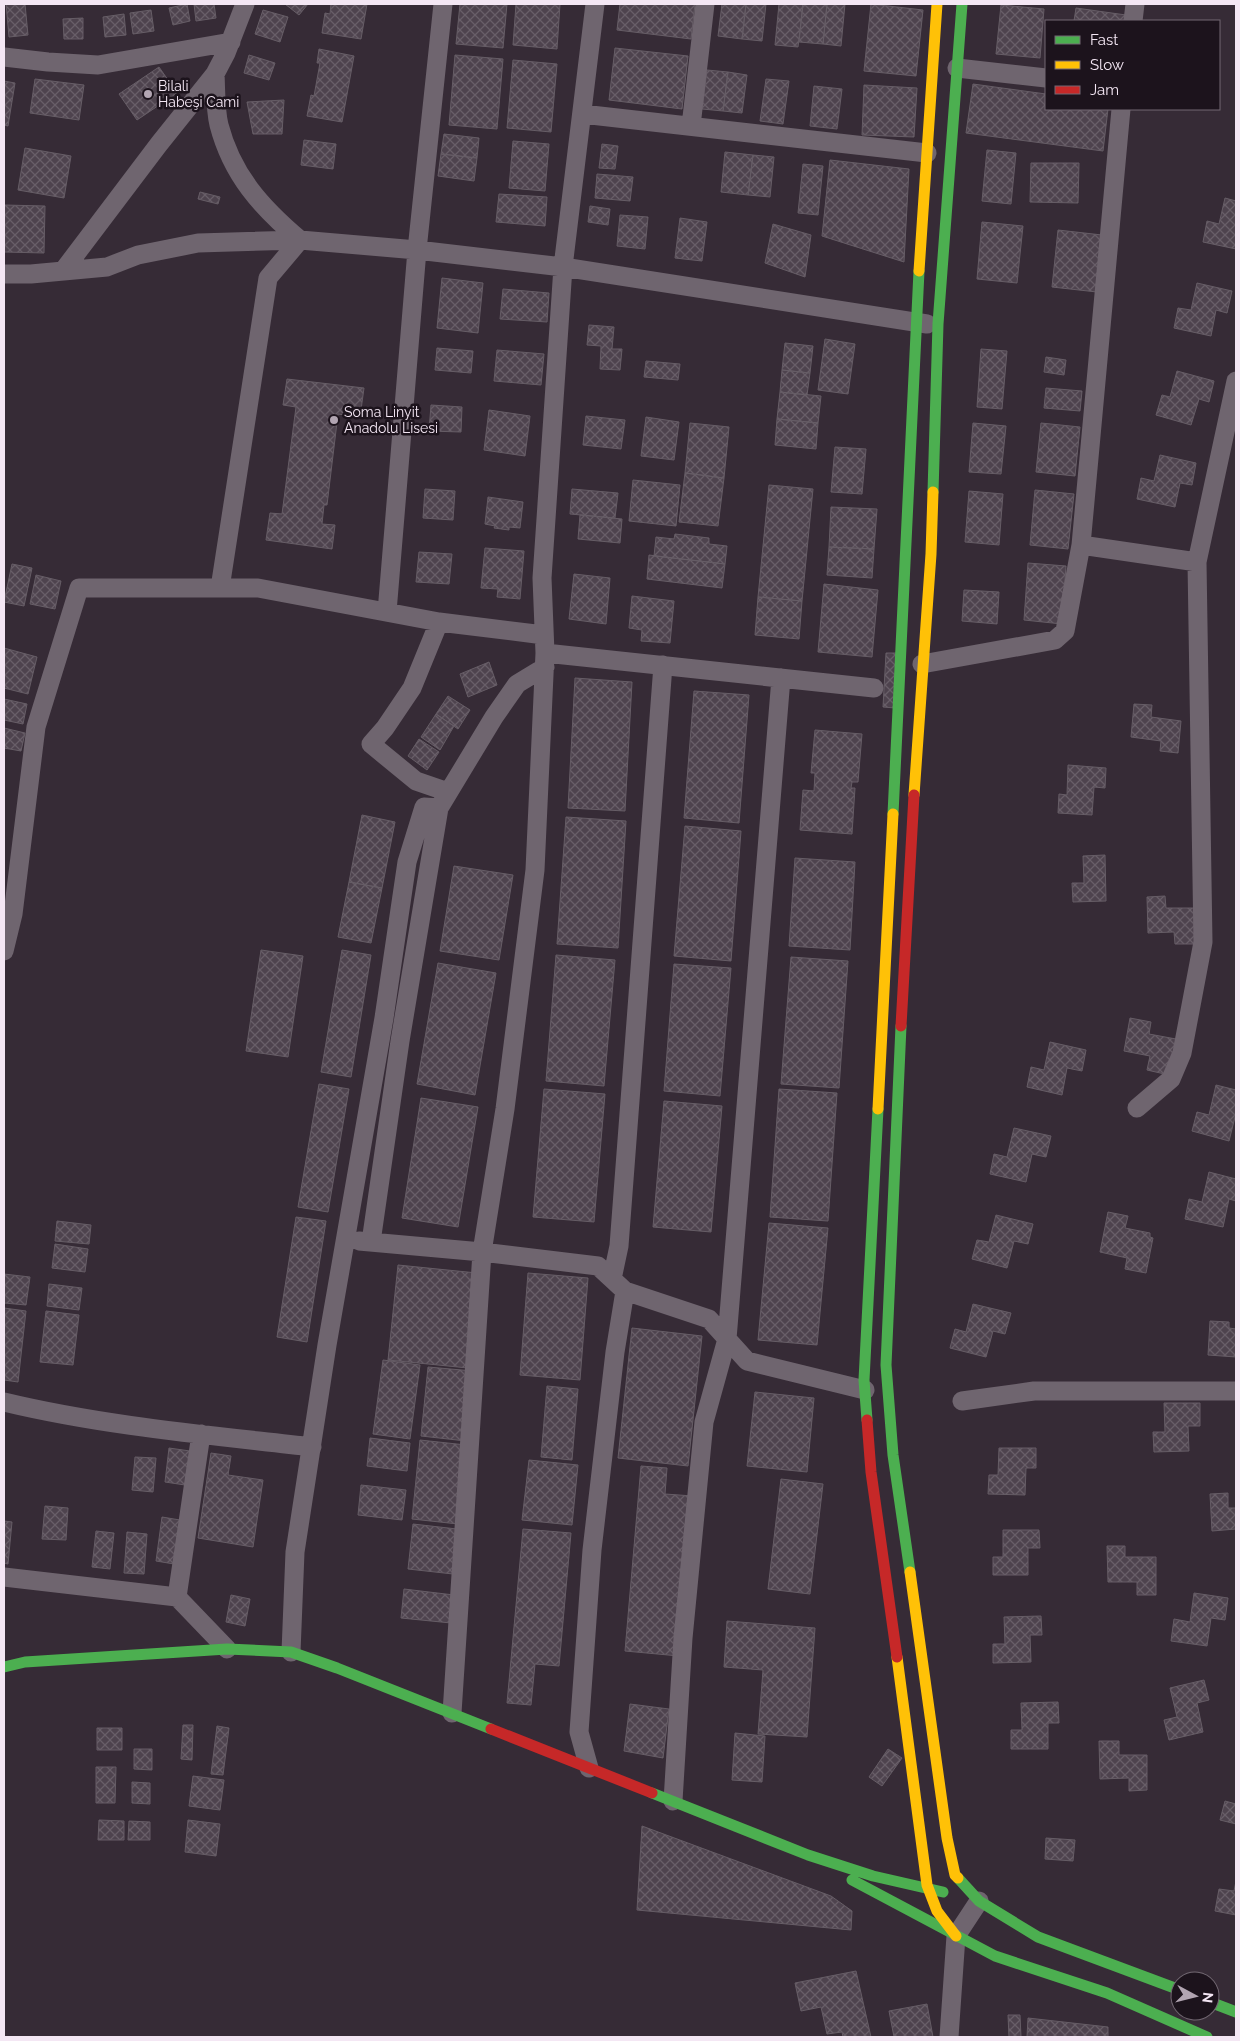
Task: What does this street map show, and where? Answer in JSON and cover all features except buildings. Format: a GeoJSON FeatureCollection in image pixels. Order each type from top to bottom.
{"type":"FeatureCollection","features":[{"type":"Feature","properties":{"kind":"main road"},"geometry":{"type":"LineString","coordinates":[[937,4],[916,324],[898,724],[870,1245],[865,1390],[871,1472],[928,1888],[936,1908],[956,1936]]}},
{"type":"Feature","properties":{"kind":"main road"},"geometry":{"type":"LineString","coordinates":[[962,4],[938,324],[930,554],[894,1151],[886,1365],[893,1455],[947,1838],[955,1875],[965,1898]]}},
{"type":"Feature","properties":{"kind":"main road"},"geometry":{"type":"LineString","coordinates":[[4,1667],[26,1662],[227,1649],[291,1652],[337,1668],[808,1855],[873,1876],[965,1898],[1038,1937],[1170,1986]]}},
{"type":"Feature","properties":{"kind":"main road"},"geometry":{"type":"LineString","coordinates":[[808,1855],[995,1956],[1107,1993],[1207,2037]]}},
{"type":"Feature","properties":{"kind":"main road"},"geometry":{"type":"LineString","coordinates":[[1220,2006],[1236,2012]]}},
{"type":"Feature","properties":{"kind":"street"},"geometry":{"type":"LineString","coordinates":[[63,271],[158,144],[215,74],[231,42],[246,4]]}},
{"type":"Feature","properties":{"kind":"street"},"geometry":{"type":"LineString","coordinates":[[387,612],[416,250],[443,4]]}},
{"type":"Feature","properties":{"kind":"street"},"geometry":{"type":"LineString","coordinates":[[452,1714],[482,1252],[505,1109],[534,870],[545,652],[542,578],[563,267],[595,4]]}},
{"type":"Feature","properties":{"kind":"street"},"geometry":{"type":"LineString","coordinates":[[691,126],[705,4]]}},
{"type":"Feature","properties":{"kind":"street"},"geometry":{"type":"LineString","coordinates":[[1133,20],[1135,4]]}},
{"type":"Feature","properties":{"kind":"street"},"geometry":{"type":"LineString","coordinates":[[4,57],[98,65],[231,42]]}},
{"type":"Feature","properties":{"kind":"street"},"geometry":{"type":"LineString","coordinates":[[957,68],[1045,78]]}},
{"type":"Feature","properties":{"kind":"street"},"geometry":{"type":"LineString","coordinates":[[215,74],[219,123],[228,152],[245,184],[272,216],[300,240]]}},
{"type":"Feature","properties":{"kind":"street"},"geometry":{"type":"LineString","coordinates":[[922,664],[1055,640],[1065,631],[1081,546],[1121,110]]}},
{"type":"Feature","properties":{"kind":"street"},"geometry":{"type":"LineString","coordinates":[[582,114],[927,153]]}},
{"type":"Feature","properties":{"kind":"street"},"geometry":{"type":"LineString","coordinates":[[220,588],[268,278],[300,240]]}},
{"type":"Feature","properties":{"kind":"street"},"geometry":{"type":"LineString","coordinates":[[4,274],[31,274],[107,267],[138,256],[198,243],[300,240],[416,250],[563,267],[916,324],[938,324]]}},
{"type":"Feature","properties":{"kind":"street"},"geometry":{"type":"LineString","coordinates":[[1137,1108],[1171,1079],[1182,1053],[1203,942],[1198,562],[1236,381]]}},
{"type":"Feature","properties":{"kind":"street"},"geometry":{"type":"LineString","coordinates":[[1081,546],[1198,562]]}},
{"type":"Feature","properties":{"kind":"street"},"geometry":{"type":"LineString","coordinates":[[4,951],[36,727],[79,588],[258,588],[439,622],[545,652],[874,688]]}},
{"type":"Feature","properties":{"kind":"street"},"geometry":{"type":"LineString","coordinates":[[439,622],[412,688],[385,728],[371,744],[416,781],[444,800]]}},
{"type":"Feature","properties":{"kind":"street"},"geometry":{"type":"LineString","coordinates":[[371,1242],[400,1040],[444,800],[494,716],[517,684],[545,652]]}},
{"type":"Feature","properties":{"kind":"street"},"geometry":{"type":"LineString","coordinates":[[590,1768],[579,1732],[592,1550],[614,1361],[619,1246],[663,665]]}},
{"type":"Feature","properties":{"kind":"street"},"geometry":{"type":"LineString","coordinates":[[673,1801],[683,1638],[704,1422],[727,1339],[781,678]]}},
{"type":"Feature","properties":{"kind":"street"},"geometry":{"type":"LineString","coordinates":[[291,1652],[295,1552],[345,1241],[384,1018],[407,862],[424,807],[444,800]]}},
{"type":"Feature","properties":{"kind":"street"},"geometry":{"type":"LineString","coordinates":[[345,1241],[482,1252],[598,1266],[618,1285],[709,1319],[746,1361],[865,1390]]}},
{"type":"Feature","properties":{"kind":"street"},"geometry":{"type":"LineString","coordinates":[[962,1401],[1034,1391],[1236,1391]]}},
{"type":"Feature","properties":{"kind":"street"},"geometry":{"type":"LineString","coordinates":[[4,1402],[43,1411],[201,1434],[312,1447]]}},
{"type":"Feature","properties":{"kind":"street"},"geometry":{"type":"LineString","coordinates":[[177,1597],[201,1434]]}},
{"type":"Feature","properties":{"kind":"street"},"geometry":{"type":"LineString","coordinates":[[4,1576],[177,1597],[227,1649]]}},
{"type":"Feature","properties":{"kind":"street"},"geometry":{"type":"LineString","coordinates":[[949,2037],[956,1936],[965,1898]]}},
{"type":"Feature","properties":{"kind":"traffic: fast"},"geometry":{"type":"LineString","coordinates":[[933,492],[938,324],[962,4]]}},
{"type":"Feature","properties":{"kind":"traffic: fast"},"geometry":{"type":"LineString","coordinates":[[893,814],[919,271]]}},
{"type":"Feature","properties":{"kind":"traffic: fast"},"geometry":{"type":"LineString","coordinates":[[901,1026],[886,1365],[893,1455],[910,1572]]}},
{"type":"Feature","properties":{"kind":"traffic: fast"},"geometry":{"type":"LineString","coordinates":[[867,1420],[864,1380],[878,1109]]}},
{"type":"Feature","properties":{"kind":"traffic: fast"},"geometry":{"type":"LineString","coordinates":[[4,1667],[25,1662],[227,1649],[291,1652],[337,1668],[491,1729]]}},
{"type":"Feature","properties":{"kind":"traffic: fast"},"geometry":{"type":"LineString","coordinates":[[652,1793],[808,1855],[873,1876],[943,1892]]}},
{"type":"Feature","properties":{"kind":"traffic: fast"},"geometry":{"type":"LineString","coordinates":[[958,1878],[979,1901],[1038,1937],[1170,1986]]}},
{"type":"Feature","properties":{"kind":"traffic: fast"},"geometry":{"type":"LineString","coordinates":[[852,1880],[995,1956],[1107,1993],[1207,2037]]}},
{"type":"Feature","properties":{"kind":"traffic: fast"},"geometry":{"type":"LineString","coordinates":[[1220,2006],[1236,2012]]}},
{"type":"Feature","properties":{"kind":"traffic: slow"},"geometry":{"type":"LineString","coordinates":[[919,271],[937,4]]}},
{"type":"Feature","properties":{"kind":"traffic: slow"},"geometry":{"type":"LineString","coordinates":[[914,795],[931,554],[933,492]]}},
{"type":"Feature","properties":{"kind":"traffic: slow"},"geometry":{"type":"LineString","coordinates":[[878,1109],[893,814]]}},
{"type":"Feature","properties":{"kind":"traffic: slow"},"geometry":{"type":"LineString","coordinates":[[910,1572],[947,1838],[955,1875],[958,1878]]}},
{"type":"Feature","properties":{"kind":"traffic: slow"},"geometry":{"type":"LineString","coordinates":[[897,1657],[927,1885],[937,1911],[956,1936]]}},
{"type":"Feature","properties":{"kind":"traffic: jam"},"geometry":{"type":"LineString","coordinates":[[901,1026],[914,795]]}},
{"type":"Feature","properties":{"kind":"traffic: jam"},"geometry":{"type":"LineString","coordinates":[[867,1420],[871,1472],[897,1657]]}},
{"type":"Feature","properties":{"kind":"traffic: jam"},"geometry":{"type":"LineString","coordinates":[[491,1729],[652,1793]]}},
{"type":"Feature","properties":{"kind":"place","name":"Bilali Habeşi Cami"},"geometry":{"type":"Point","coordinates":[148,94]}},
{"type":"Feature","properties":{"kind":"place","name":"Soma Linyit Anadolu Lisesi"},"geometry":{"type":"Point","coordinates":[334,420]}}]}
